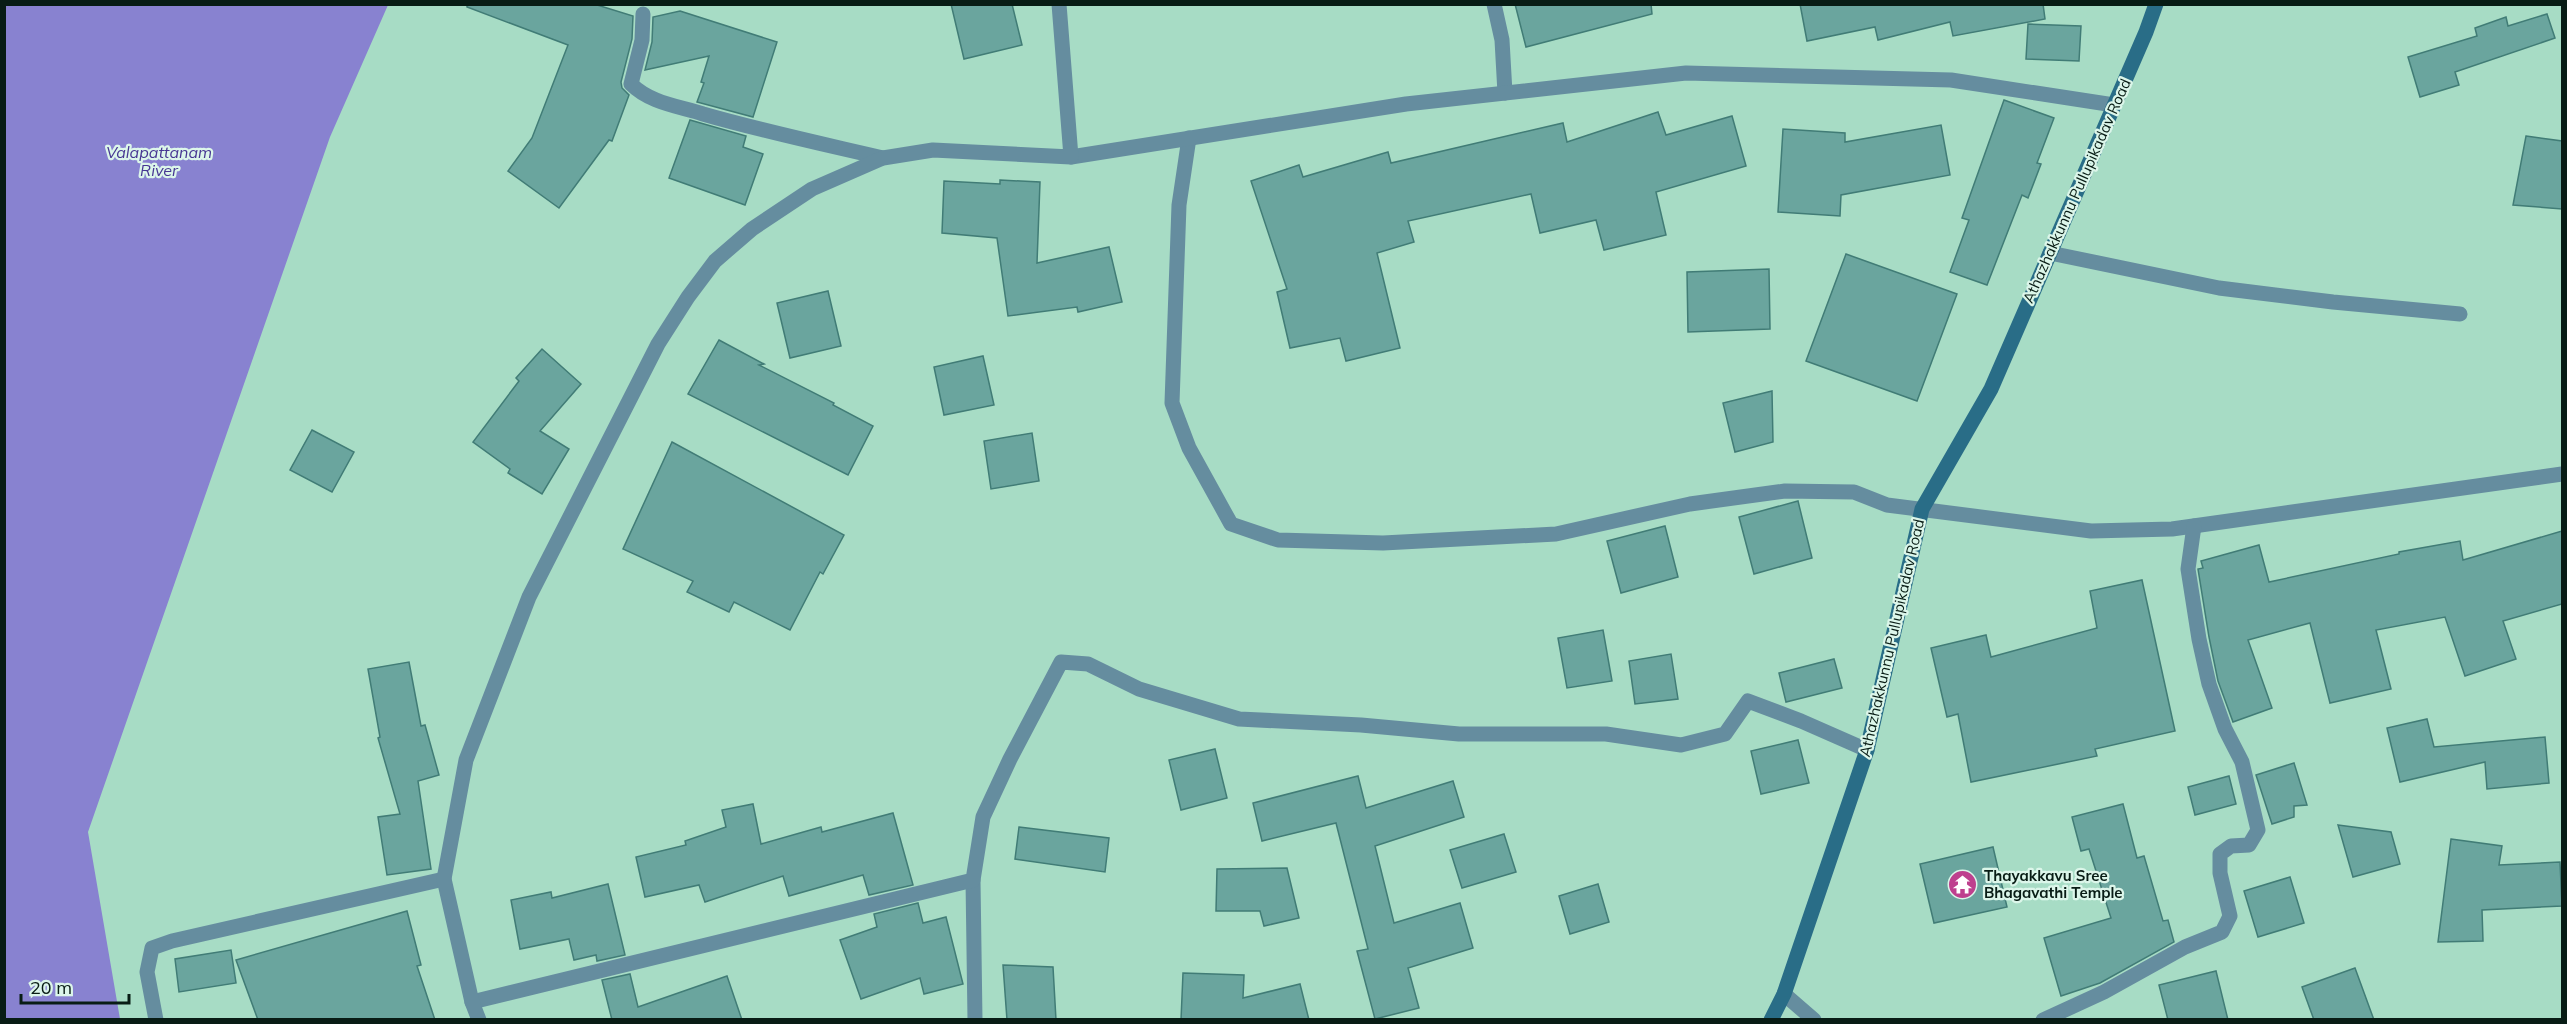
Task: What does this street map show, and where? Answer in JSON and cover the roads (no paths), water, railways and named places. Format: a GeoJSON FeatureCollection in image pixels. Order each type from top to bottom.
{"type":"FeatureCollection","features":[{"type":"Feature","properties":{"kind":"main road","name":"Athazhakkunnu Pullupikadav Road"},"geometry":{"type":"LineString","coordinates":[[1771,1020],[1784,994],[1867,750],[1922,509],[1990,389],[2156,4]]}},
{"type":"Feature","properties":{"kind":"street"},"geometry":{"type":"LineString","coordinates":[[1059,4],[1071,157]]}},
{"type":"Feature","properties":{"kind":"street"},"geometry":{"type":"LineString","coordinates":[[1494,4],[1502,40],[1505,93]]}},
{"type":"Feature","properties":{"kind":"street"},"geometry":{"type":"LineString","coordinates":[[644,14],[642,40],[631,84],[640,93],[751,128],[883,158]]}},
{"type":"Feature","properties":{"kind":"street"},"geometry":{"type":"LineString","coordinates":[[479,1020],[472,1002],[444,879],[466,760],[530,597],[658,344],[688,297],[716,261],[752,229],[812,189],[883,158],[933,150],[1071,157],[1406,104],[1686,73],[1950,80],[2114,105]]}},
{"type":"Feature","properties":{"kind":"street"},"geometry":{"type":"LineString","coordinates":[[1190,138],[1179,205],[1172,403],[1189,448],[1231,524],[1278,540],[1383,543],[1556,534],[1690,504],[1785,491],[1854,492],[1887,505],[2091,531],[2172,529],[2562,474]]}},
{"type":"Feature","properties":{"kind":"street"},"geometry":{"type":"LineString","coordinates":[[2050,253],[2219,288],[2460,314]]}},
{"type":"Feature","properties":{"kind":"street"},"geometry":{"type":"LineString","coordinates":[[2043,1020],[2104,992],[2185,947],[2222,932],[2230,916],[2220,873],[2220,854],[2231,846],[2249,845],[2258,830],[2245,784],[2242,762],[2225,729],[2215,702],[2199,639],[2188,569],[2194,526]]}},
{"type":"Feature","properties":{"kind":"street"},"geometry":{"type":"LineString","coordinates":[[975,1020],[973,880],[983,817],[1010,759],[1061,662],[1088,664],[1140,689],[1239,719],[1361,725],[1459,734],[1606,734],[1681,745],[1725,734],[1748,701],[1867,750]]}},
{"type":"Feature","properties":{"kind":"street"},"geometry":{"type":"LineString","coordinates":[[156,1020],[147,972],[152,948],[172,941],[444,879]]}},
{"type":"Feature","properties":{"kind":"street"},"geometry":{"type":"LineString","coordinates":[[472,1002],[973,880]]}},
{"type":"Feature","properties":{"kind":"street"},"geometry":{"type":"LineString","coordinates":[[1784,994],[1814,1020]]}},
{"type":"Feature","properties":{"kind":"water","name":"Valapattanam River"},"geometry":{"type":"Polygon","coordinates":[[[5,4],[388,5],[330,137],[88,832],[120,1019],[5,1019],[5,4]]]}},
{"type":"Feature","properties":{"kind":"place","name":"Thayakkavu Sree Bhagavathi Temple"},"geometry":{"type":"Point","coordinates":[1963,885]}}]}
